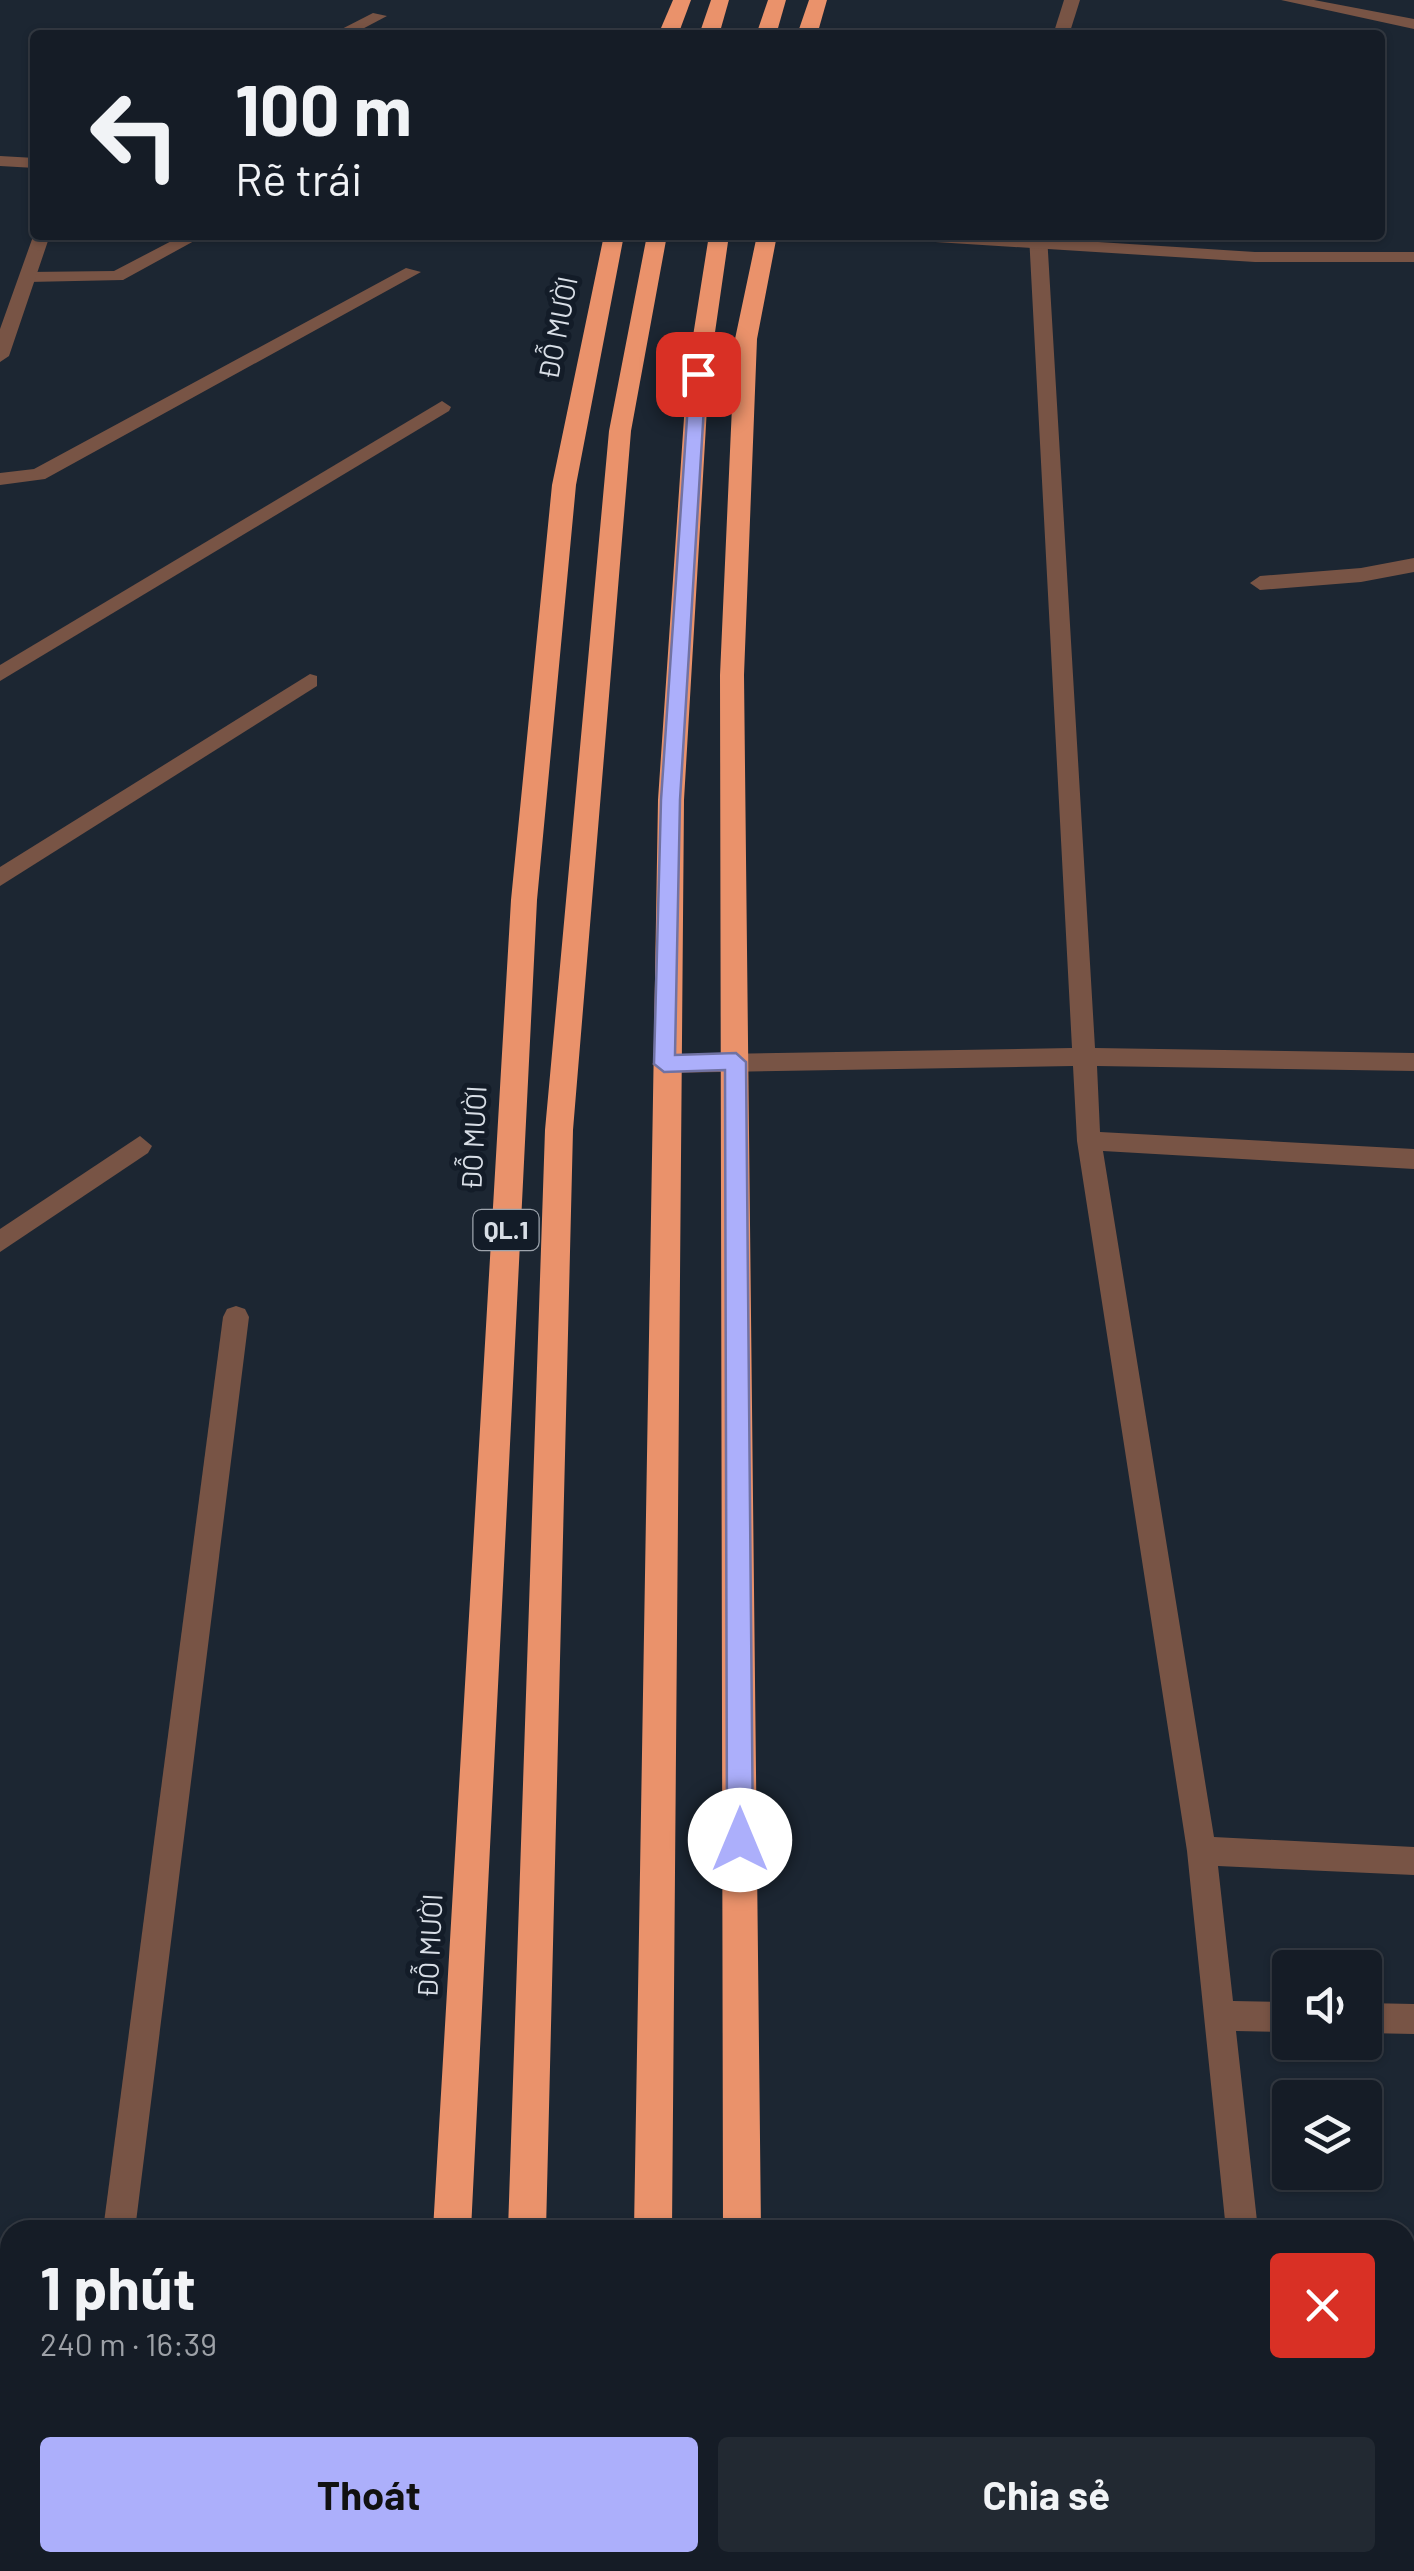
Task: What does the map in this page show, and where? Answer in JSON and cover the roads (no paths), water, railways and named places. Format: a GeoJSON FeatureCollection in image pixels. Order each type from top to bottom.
{"type":"FeatureCollection","features":[{"type":"Feature","properties":{"kind":"highway"},"geometry":{"type":"LineString","coordinates":[[670,30],[682,0]]}},
{"type":"Feature","properties":{"kind":"highway"},"geometry":{"type":"LineString","coordinates":[[711,30],[720,0]]}},
{"type":"Feature","properties":{"kind":"highway"},"geometry":{"type":"LineString","coordinates":[[768,30],[777,0]]}},
{"type":"Feature","properties":{"kind":"highway"},"geometry":{"type":"LineString","coordinates":[[809,30],[818,0]]}},
{"type":"Feature","properties":{"kind":"highway","name":"ĐỖ MƯỜI"},"geometry":{"type":"LineString","coordinates":[[453,2220],[524,900],[564,484],[613,240]]}},
{"type":"Feature","properties":{"kind":"highway","name":"QL.1"},"geometry":{"type":"LineString","coordinates":[[528,2220],[559,1130],[620,431],[657,240]]}},
{"type":"Feature","properties":{"kind":"highway"},"geometry":{"type":"LineString","coordinates":[[653,2220],[670,800],[698,374],[718,240]]}},
{"type":"Feature","properties":{"kind":"highway"},"geometry":{"type":"LineString","coordinates":[[742,2220],[732,674],[738,442],[746,339],[766,240]]}},
{"type":"Feature","properties":{"kind":"street"},"geometry":{"type":"LineString","coordinates":[[1062,30],[1072,0]]}},
{"type":"Feature","properties":{"kind":"street"},"geometry":{"type":"LineString","coordinates":[[1289,0],[1414,24]]}},
{"type":"Feature","properties":{"kind":"street"},"geometry":{"type":"LineString","coordinates":[[349,30],[378,16]]}},
{"type":"Feature","properties":{"kind":"street"},"geometry":{"type":"LineString","coordinates":[[0,161],[30,163]]}},
{"type":"Feature","properties":{"kind":"street"},"geometry":{"type":"LineString","coordinates":[[0,356],[5,330],[40,240]]}},
{"type":"Feature","properties":{"kind":"street"},"geometry":{"type":"LineString","coordinates":[[28,277],[118,276],[186,240]]}},
{"type":"Feature","properties":{"kind":"street"},"geometry":{"type":"LineString","coordinates":[[1037,240],[1089,1141],[1202,1851],[1241,2220]]}},
{"type":"Feature","properties":{"kind":"street"},"geometry":{"type":"LineString","coordinates":[[1062,240],[1271,257],[1414,257]]}},
{"type":"Feature","properties":{"kind":"street"},"geometry":{"type":"LineString","coordinates":[[0,479],[38,475],[412,272]]}},
{"type":"Feature","properties":{"kind":"street"},"geometry":{"type":"LineString","coordinates":[[0,674],[442,406]]}},
{"type":"Feature","properties":{"kind":"street"},"geometry":{"type":"LineString","coordinates":[[1260,583],[1361,575],[1414,565]]}},
{"type":"Feature","properties":{"kind":"street"},"geometry":{"type":"LineString","coordinates":[[0,878],[310,682]]}},
{"type":"Feature","properties":{"kind":"street"},"geometry":{"type":"LineString","coordinates":[[664,1064],[1082,1057],[1414,1062]]}},
{"type":"Feature","properties":{"kind":"street"},"geometry":{"type":"LineString","coordinates":[[1089,1141],[1414,1159]]}},
{"type":"Feature","properties":{"kind":"street"},"geometry":{"type":"LineString","coordinates":[[0,1242],[140,1146]]}},
{"type":"Feature","properties":{"kind":"street"},"geometry":{"type":"LineString","coordinates":[[120,2220],[236,1316]]}},
{"type":"Feature","properties":{"kind":"street"},"geometry":{"type":"LineString","coordinates":[[1202,1851],[1414,1861]]}},
{"type":"Feature","properties":{"kind":"street"},"geometry":{"type":"LineString","coordinates":[[1220,2016],[1272,2017]]}},
{"type":"Feature","properties":{"kind":"street"},"geometry":{"type":"LineString","coordinates":[[1382,2018],[1414,2019]]}}]}
